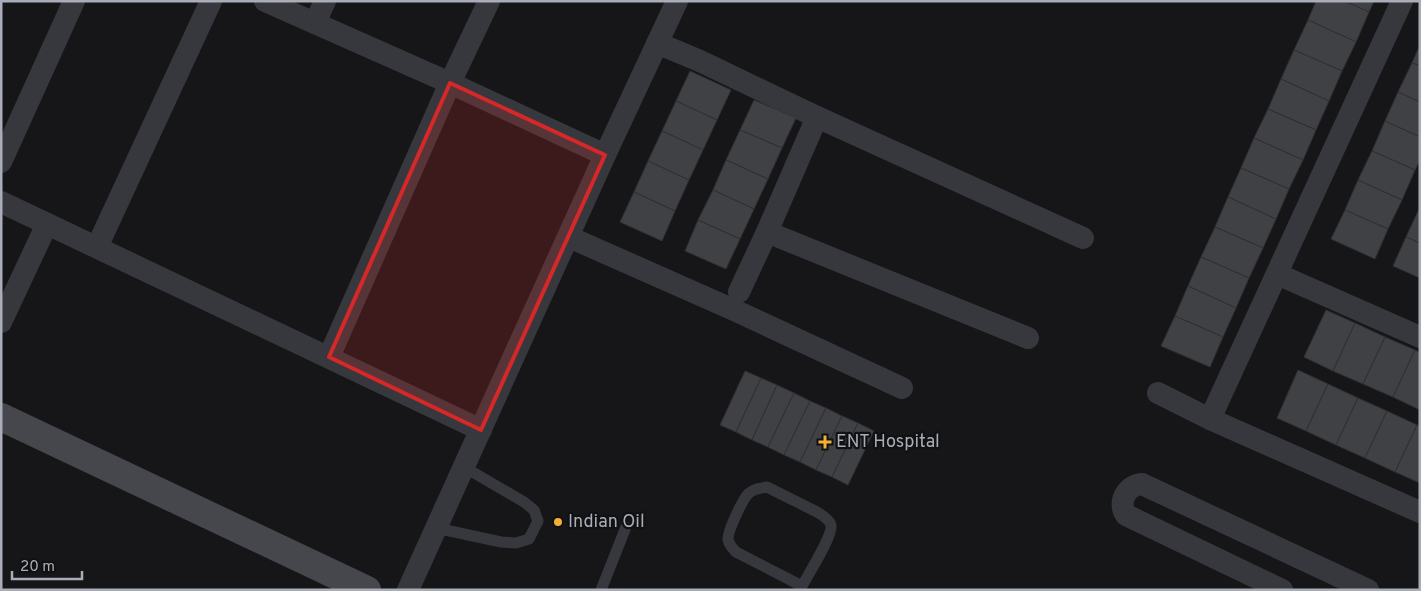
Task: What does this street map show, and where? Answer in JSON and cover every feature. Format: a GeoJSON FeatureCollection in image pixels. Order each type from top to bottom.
{"type":"FeatureCollection","features":[{"type":"Feature","properties":{"kind":"street"},"geometry":{"type":"LineString","coordinates":[[1,162],[74,1]]}},
{"type":"Feature","properties":{"kind":"street"},"geometry":{"type":"LineString","coordinates":[[97,247],[210,1]]}},
{"type":"Feature","properties":{"kind":"street"},"geometry":{"type":"LineString","coordinates":[[265,1],[450,83],[605,155]]}},
{"type":"Feature","properties":{"kind":"street"},"geometry":{"type":"LineString","coordinates":[[315,23],[325,1]]}},
{"type":"Feature","properties":{"kind":"street"},"geometry":{"type":"LineString","coordinates":[[329,357],[450,83],[489,1]]}},
{"type":"Feature","properties":{"kind":"street"},"geometry":{"type":"LineString","coordinates":[[408,590],[605,155],[677,1]]}},
{"type":"Feature","properties":{"kind":"street"},"geometry":{"type":"LineString","coordinates":[[1210,418],[1402,1]]}},
{"type":"Feature","properties":{"kind":"street"},"geometry":{"type":"LineString","coordinates":[[657,43],[700,61],[817,117],[1083,238]]}},
{"type":"Feature","properties":{"kind":"street"},"geometry":{"type":"LineString","coordinates":[[739,292],[817,117]]}},
{"type":"Feature","properties":{"kind":"street"},"geometry":{"type":"LineString","coordinates":[[1,202],[481,430]]}},
{"type":"Feature","properties":{"kind":"street"},"geometry":{"type":"LineString","coordinates":[[1,322],[47,224]]}},
{"type":"Feature","properties":{"kind":"street"},"geometry":{"type":"LineString","coordinates":[[767,232],[1028,338]]}},
{"type":"Feature","properties":{"kind":"street"},"geometry":{"type":"LineString","coordinates":[[569,236],[902,388]]}},
{"type":"Feature","properties":{"kind":"street"},"geometry":{"type":"LineString","coordinates":[[1277,274],[1420,337]]}},
{"type":"Feature","properties":{"kind":"street"},"geometry":{"type":"LineString","coordinates":[[1158,393],[1420,512]]}},
{"type":"Feature","properties":{"kind":"street"},"geometry":{"type":"LineString","coordinates":[[1,417],[367,590]]}},
{"type":"Feature","properties":{"kind":"street"},"geometry":{"type":"LineString","coordinates":[[1282,590],[1126,515],[1122,504],[1125,494],[1131,487],[1142,484],[1368,590]]}},
{"type":"Feature","properties":{"kind":"lane"},"geometry":{"type":"LineString","coordinates":[[436,528],[501,542],[516,543],[529,539],[538,521],[534,510],[524,502],[464,468]]}},
{"type":"Feature","properties":{"kind":"lane"},"geometry":{"type":"LineString","coordinates":[[759,488],[767,488],[817,512],[830,522],[829,538],[801,588],[736,552],[728,540],[729,533],[744,501],[749,493],[759,488]]}},
{"type":"Feature","properties":{"kind":"lane"},"geometry":{"type":"LineString","coordinates":[[601,590],[626,527]]}},
{"type":"Feature","properties":{"kind":"highlighted area"},"geometry":{"type":"Polygon","coordinates":[[[450,83],[605,155],[481,430],[329,357],[450,83]]]}},
{"type":"Feature","properties":{"kind":"building"},"geometry":{"type":"Polygon","coordinates":[[[1316,1],[1345,1],[1369,12],[1356,42],[1308,20],[1316,1]]]}},
{"type":"Feature","properties":{"kind":"building"},"geometry":{"type":"Polygon","coordinates":[[[1345,1],[1374,1],[1369,12],[1345,1]]]}},
{"type":"Feature","properties":{"kind":"building"},"geometry":{"type":"Polygon","coordinates":[[[1308,20],[1356,42],[1342,71],[1294,50],[1308,20]]]}},
{"type":"Feature","properties":{"kind":"building"},"geometry":{"type":"Polygon","coordinates":[[[1420,45],[1420,66],[1412,63],[1420,45]]]}},
{"type":"Feature","properties":{"kind":"building"},"geometry":{"type":"Polygon","coordinates":[[[1294,50],[1342,71],[1329,101],[1281,79],[1294,50]]]}},
{"type":"Feature","properties":{"kind":"building"},"geometry":{"type":"Polygon","coordinates":[[[1412,63],[1420,66],[1420,102],[1398,92],[1412,63]]]}},
{"type":"Feature","properties":{"kind":"building"},"geometry":{"type":"Polygon","coordinates":[[[690,71],[731,90],[717,120],[676,101],[690,71]]]}},
{"type":"Feature","properties":{"kind":"building"},"geometry":{"type":"Polygon","coordinates":[[[1281,79],[1329,101],[1316,130],[1268,109],[1281,79]]]}},
{"type":"Feature","properties":{"kind":"building"},"geometry":{"type":"Polygon","coordinates":[[[1398,92],[1420,102],[1420,137],[1385,121],[1398,92]]]}},
{"type":"Feature","properties":{"kind":"building"},"geometry":{"type":"Polygon","coordinates":[[[754,100],[796,118],[782,148],[740,130],[754,100]]]}},
{"type":"Feature","properties":{"kind":"building"},"geometry":{"type":"Polygon","coordinates":[[[676,101],[717,120],[703,150],[662,131],[676,101]]]}},
{"type":"Feature","properties":{"kind":"building"},"geometry":{"type":"Polygon","coordinates":[[[1268,109],[1316,130],[1303,160],[1254,138],[1268,109]]]}},
{"type":"Feature","properties":{"kind":"building"},"geometry":{"type":"Polygon","coordinates":[[[1385,121],[1420,137],[1420,160],[1415,170],[1372,151],[1385,121]]]}},
{"type":"Feature","properties":{"kind":"building"},"geometry":{"type":"Polygon","coordinates":[[[740,130],[782,148],[768,179],[726,160],[740,130]]]}},
{"type":"Feature","properties":{"kind":"building"},"geometry":{"type":"Polygon","coordinates":[[[662,131],[703,150],[689,180],[648,161],[662,131]]]}},
{"type":"Feature","properties":{"kind":"building"},"geometry":{"type":"Polygon","coordinates":[[[1254,138],[1303,160],[1289,189],[1241,168],[1254,138]]]}},
{"type":"Feature","properties":{"kind":"building"},"geometry":{"type":"Polygon","coordinates":[[[1372,151],[1415,170],[1402,200],[1358,180],[1372,151]]]}},
{"type":"Feature","properties":{"kind":"building"},"geometry":{"type":"Polygon","coordinates":[[[726,160],[768,179],[754,209],[713,190],[726,160]]]}},
{"type":"Feature","properties":{"kind":"building"},"geometry":{"type":"Polygon","coordinates":[[[648,161],[689,180],[675,211],[634,192],[648,161]]]}},
{"type":"Feature","properties":{"kind":"building"},"geometry":{"type":"Polygon","coordinates":[[[1241,168],[1289,189],[1276,219],[1228,197],[1241,168]]]}},
{"type":"Feature","properties":{"kind":"building"},"geometry":{"type":"Polygon","coordinates":[[[1358,180],[1402,200],[1388,229],[1345,210],[1358,180]]]}},
{"type":"Feature","properties":{"kind":"building"},"geometry":{"type":"Polygon","coordinates":[[[713,190],[754,209],[740,239],[698,220],[713,190]]]}},
{"type":"Feature","properties":{"kind":"building"},"geometry":{"type":"Polygon","coordinates":[[[634,192],[675,211],[662,241],[620,222],[634,192]]]}},
{"type":"Feature","properties":{"kind":"building"},"geometry":{"type":"Polygon","coordinates":[[[1228,197],[1276,219],[1263,248],[1215,227],[1228,197]]]}},
{"type":"Feature","properties":{"kind":"building"},"geometry":{"type":"Polygon","coordinates":[[[1420,207],[1420,243],[1406,237],[1420,207]]]}},
{"type":"Feature","properties":{"kind":"building"},"geometry":{"type":"Polygon","coordinates":[[[1345,210],[1388,229],[1375,259],[1331,239],[1345,210]]]}},
{"type":"Feature","properties":{"kind":"building"},"geometry":{"type":"Polygon","coordinates":[[[698,220],[740,239],[726,269],[685,251],[698,220]]]}},
{"type":"Feature","properties":{"kind":"building"},"geometry":{"type":"Polygon","coordinates":[[[1215,227],[1263,248],[1249,278],[1201,257],[1215,227]]]}},
{"type":"Feature","properties":{"kind":"building"},"geometry":{"type":"Polygon","coordinates":[[[1406,237],[1420,243],[1420,278],[1393,266],[1406,237]]]}},
{"type":"Feature","properties":{"kind":"building"},"geometry":{"type":"Polygon","coordinates":[[[1201,257],[1249,278],[1236,308],[1188,286],[1201,257]]]}},
{"type":"Feature","properties":{"kind":"building"},"geometry":{"type":"Polygon","coordinates":[[[1188,286],[1236,308],[1223,337],[1175,316],[1188,286]]]}},
{"type":"Feature","properties":{"kind":"building"},"geometry":{"type":"Polygon","coordinates":[[[1326,310],[1355,323],[1333,371],[1304,357],[1326,310]]]}},
{"type":"Feature","properties":{"kind":"building"},"geometry":{"type":"Polygon","coordinates":[[[1175,316],[1223,337],[1210,367],[1161,346],[1175,316]]]}},
{"type":"Feature","properties":{"kind":"building"},"geometry":{"type":"Polygon","coordinates":[[[1355,323],[1385,337],[1363,384],[1333,371],[1355,323]]]}},
{"type":"Feature","properties":{"kind":"building"},"geometry":{"type":"Polygon","coordinates":[[[1385,337],[1415,350],[1393,397],[1363,384],[1385,337]]]}},
{"type":"Feature","properties":{"kind":"building"},"geometry":{"type":"Polygon","coordinates":[[[1415,350],[1420,353],[1420,410],[1393,397],[1415,350]]]}},
{"type":"Feature","properties":{"kind":"building"},"geometry":{"type":"Polygon","coordinates":[[[1298,370],[1328,384],[1306,431],[1277,418],[1298,370]]]}},
{"type":"Feature","properties":{"kind":"building"},"geometry":{"type":"Polygon","coordinates":[[[745,371],[761,378],[736,432],[720,425],[745,371]]]}},
{"type":"Feature","properties":{"kind":"building"},"geometry":{"type":"Polygon","coordinates":[[[761,378],[777,385],[752,440],[736,432],[761,378]]]}},
{"type":"Feature","properties":{"kind":"building"},"geometry":{"type":"Polygon","coordinates":[[[1328,384],[1358,398],[1336,445],[1306,431],[1328,384]]]}},
{"type":"Feature","properties":{"kind":"building"},"geometry":{"type":"Polygon","coordinates":[[[777,385],[794,393],[768,447],[752,440],[777,385]]]}},
{"type":"Feature","properties":{"kind":"building"},"geometry":{"type":"Polygon","coordinates":[[[794,393],[810,401],[784,455],[768,447],[794,393]]]}},
{"type":"Feature","properties":{"kind":"building"},"geometry":{"type":"Polygon","coordinates":[[[1358,398],[1387,411],[1365,458],[1336,445],[1358,398]]]}},
{"type":"Feature","properties":{"kind":"building"},"geometry":{"type":"Polygon","coordinates":[[[810,401],[826,408],[800,462],[784,455],[810,401]]]}},
{"type":"Feature","properties":{"kind":"building"},"geometry":{"type":"Polygon","coordinates":[[[826,408],[842,416],[816,470],[800,462],[826,408]]]}},
{"type":"Feature","properties":{"kind":"building"},"geometry":{"type":"Polygon","coordinates":[[[1387,411],[1417,425],[1395,472],[1365,458],[1387,411]]]}},
{"type":"Feature","properties":{"kind":"building"},"geometry":{"type":"Polygon","coordinates":[[[842,416],[858,423],[832,477],[816,470],[842,416]]]}},
{"type":"Feature","properties":{"kind":"building"},"geometry":{"type":"Polygon","coordinates":[[[858,423],[874,431],[848,485],[832,477],[858,423]]]}},
{"type":"Feature","properties":{"kind":"building"},"geometry":{"type":"Polygon","coordinates":[[[1417,425],[1420,426],[1420,483],[1395,472],[1417,425]]]}},
{"type":"Feature","properties":{"kind":"place","name":"ENT Hospital"},"geometry":{"type":"Point","coordinates":[825,442]}},
{"type":"Feature","properties":{"kind":"place","name":"Indian Oil"},"geometry":{"type":"Point","coordinates":[558,522]}}]}
